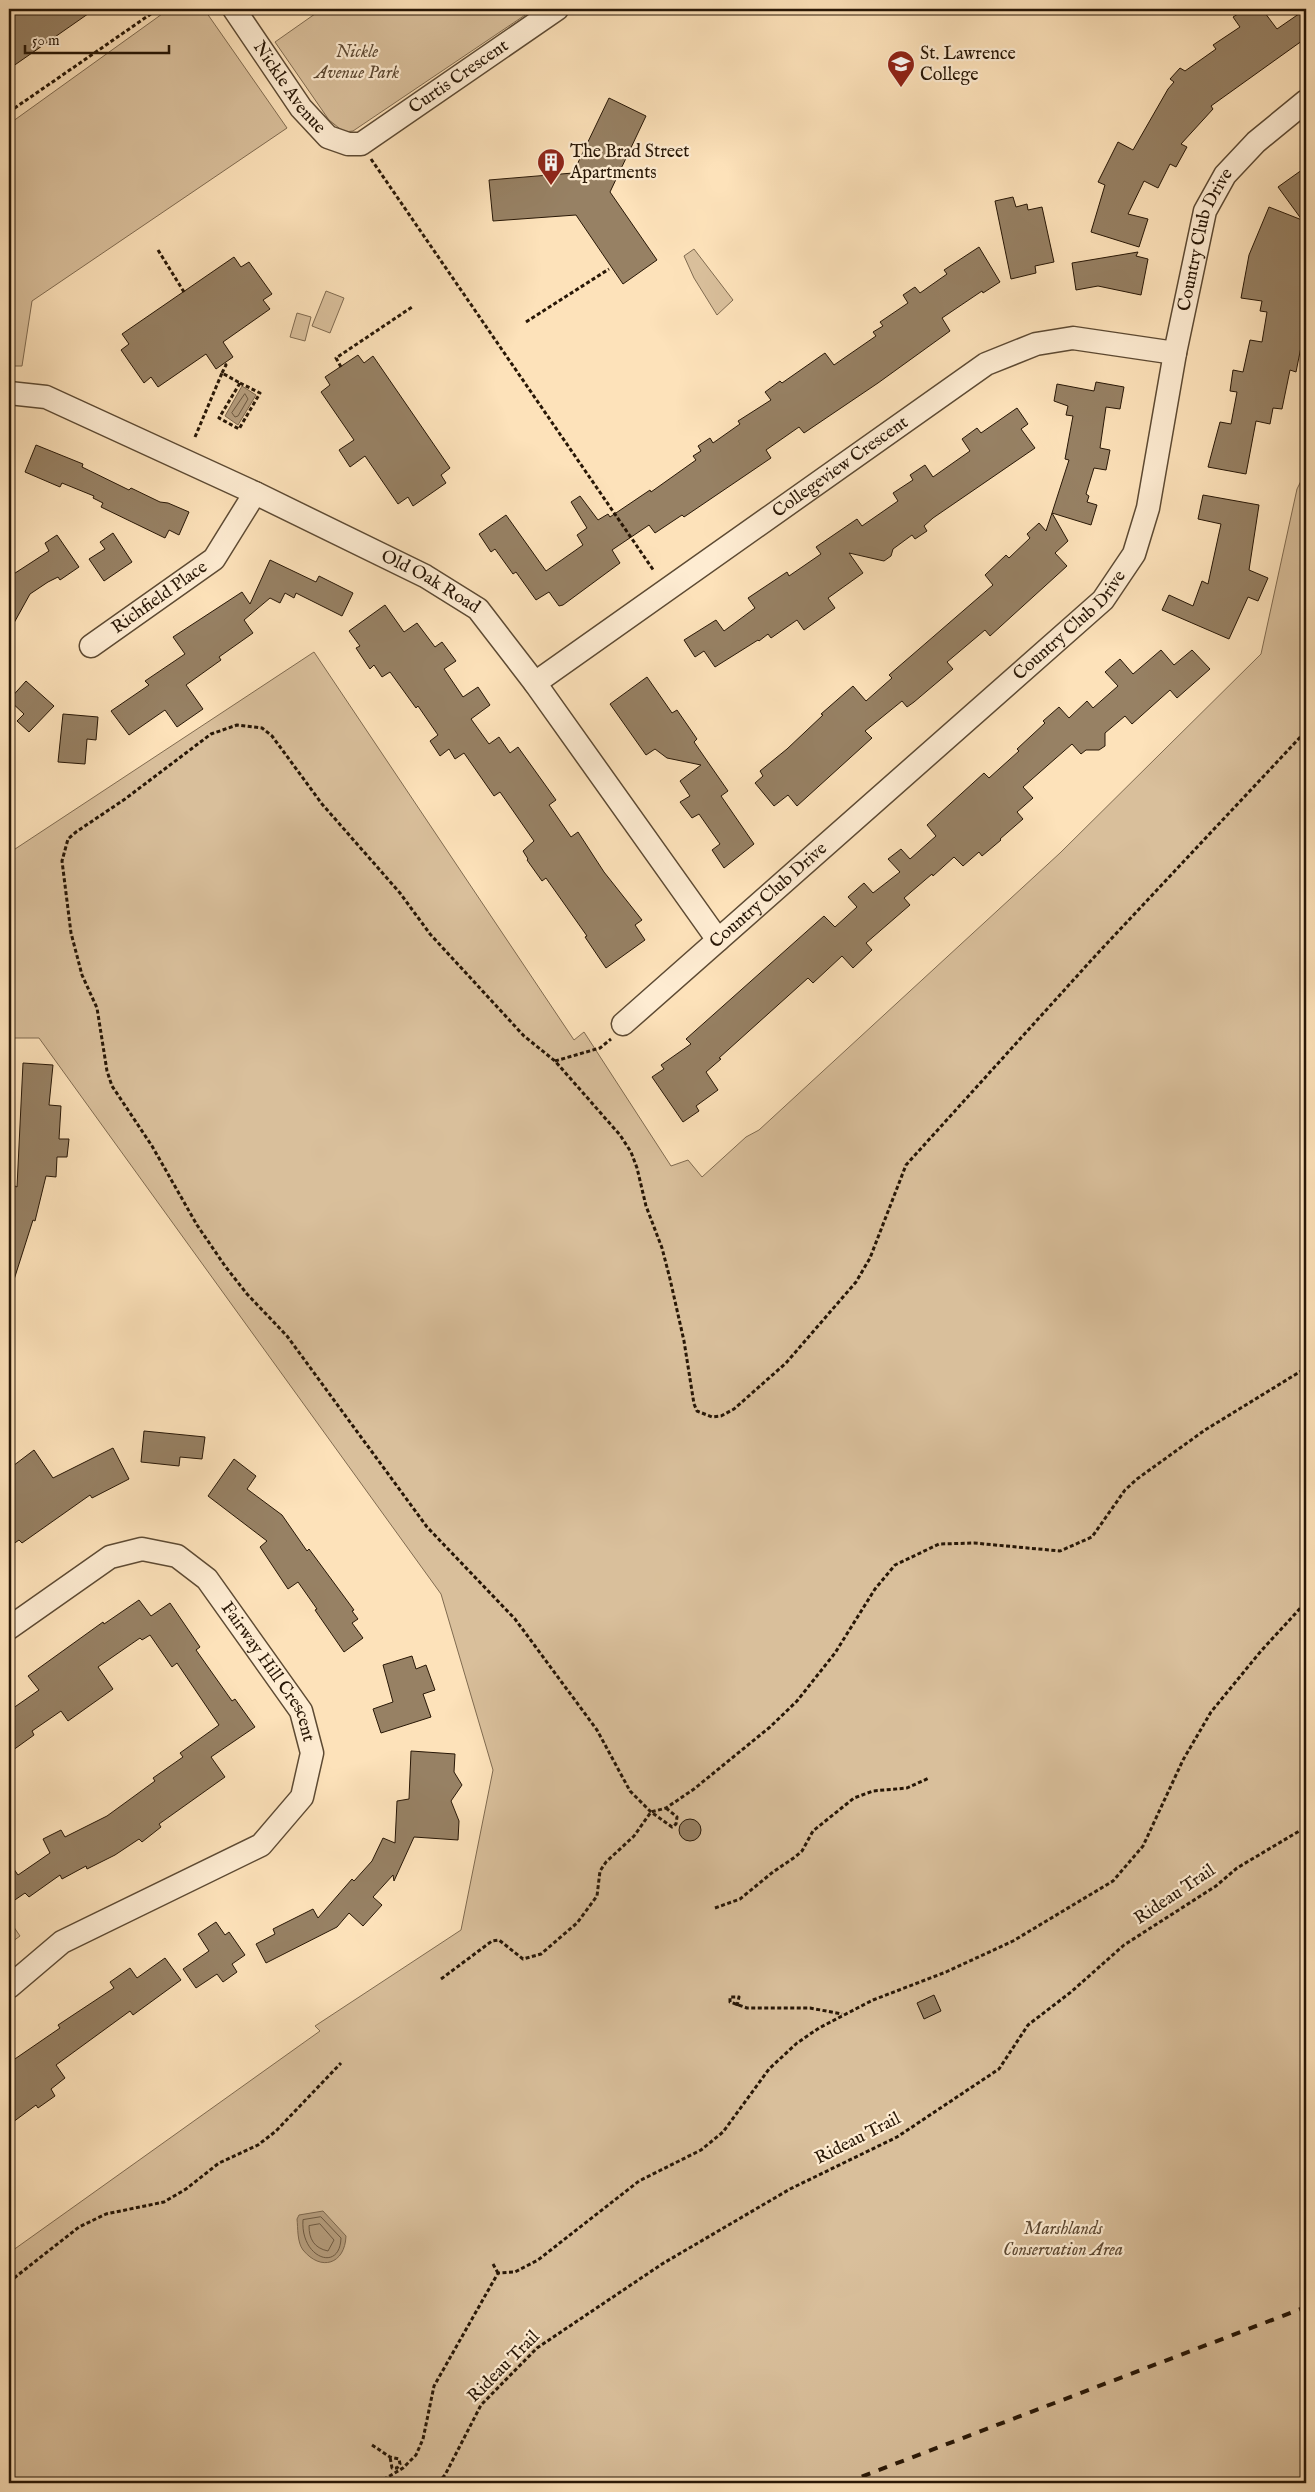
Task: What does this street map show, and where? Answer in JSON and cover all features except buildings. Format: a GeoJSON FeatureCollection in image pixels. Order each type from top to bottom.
{"type":"FeatureCollection","features":[{"type":"Feature","properties":{"kind":"street","name":"Nickle Avenue"},"geometry":{"type":"LineString","coordinates":[[234,9],[301,108],[328,137],[348,144],[361,144]]}},
{"type":"Feature","properties":{"kind":"street","name":"Curtis Crescent"},"geometry":{"type":"LineString","coordinates":[[361,144],[557,9]]}},
{"type":"Feature","properties":{"kind":"street","name":"Country Club Drive"},"geometry":{"type":"LineString","coordinates":[[619,1029],[1103,600],[1134,554],[1148,508],[1175,352],[1205,211],[1225,175],[1256,142],[1306,100]]}},
{"type":"Feature","properties":{"kind":"street","name":"Collegeview Crescent"},"geometry":{"type":"LineString","coordinates":[[536,683],[986,364],[1036,344],[1073,338],[1175,352]]}},
{"type":"Feature","properties":{"kind":"street","name":"Old Oak Road"},"geometry":{"type":"LineString","coordinates":[[9,392],[46,397],[254,493],[425,576],[478,609],[536,683],[718,940]]}},
{"type":"Feature","properties":{"kind":"street","name":"Richfield Place"},"geometry":{"type":"LineString","coordinates":[[91,646],[214,559],[254,493]]}},
{"type":"Feature","properties":{"kind":"street","name":"Fairway Hill Crescent"},"geometry":{"type":"LineString","coordinates":[[9,1628],[110,1557],[142,1549],[177,1556],[207,1579],[301,1712],[312,1753],[302,1797],[261,1845],[62,1942],[9,1987]]}},
{"type":"Feature","properties":{"kind":"path"},"geometry":{"type":"LineString","coordinates":[[9,112],[158,9]]}},
{"type":"Feature","properties":{"kind":"path"},"geometry":{"type":"LineString","coordinates":[[361,144],[654,571]]}},
{"type":"Feature","properties":{"kind":"path"},"geometry":{"type":"LineString","coordinates":[[158,250],[184,292]]}},
{"type":"Feature","properties":{"kind":"path"},"geometry":{"type":"LineString","coordinates":[[526,322],[609,269]]}},
{"type":"Feature","properties":{"kind":"path"},"geometry":{"type":"LineString","coordinates":[[341,367],[336,358],[412,307]]}},
{"type":"Feature","properties":{"kind":"path"},"geometry":{"type":"LineString","coordinates":[[195,437],[226,365],[224,362]]}},
{"type":"Feature","properties":{"kind":"path"},"geometry":{"type":"LineString","coordinates":[[222,373],[260,393],[239,429],[219,418],[240,383]]}},
{"type":"Feature","properties":{"kind":"path"},"geometry":{"type":"LineString","coordinates":[[666,1808],[677,1817],[676,1824],[672,1827],[652,1812],[630,1791],[597,1730],[515,1619],[427,1528],[288,1336],[247,1294],[225,1266],[197,1224],[152,1146],[120,1100],[107,1071],[97,1008],[82,975],[71,933],[62,861],[68,839],[211,734],[237,725],[262,728],[272,736],[322,804],[400,893],[430,934],[524,1036],[555,1061],[620,1135],[632,1152],[646,1206],[662,1248],[668,1272],[684,1340],[694,1404],[697,1411],[704,1415],[721,1416],[734,1409],[786,1363],[856,1282],[870,1258],[906,1165],[1157,889],[1306,731]]}},
{"type":"Feature","properties":{"kind":"path"},"geometry":{"type":"LineString","coordinates":[[555,1061],[600,1048],[619,1029]]}},
{"type":"Feature","properties":{"kind":"path"},"geometry":{"type":"LineString","coordinates":[[441,1979],[492,1941],[499,1940],[523,1959],[541,1954],[558,1941],[588,1910],[597,1896],[600,1871],[606,1862],[634,1836],[652,1812],[666,1808],[694,1789],[770,1727],[797,1701],[835,1653],[875,1589],[896,1565],[940,1544],[974,1543],[1060,1551],[1092,1537],[1125,1490],[1137,1479],[1198,1434],[1306,1368]]}},
{"type":"Feature","properties":{"kind":"path"},"geometry":{"type":"LineString","coordinates":[[498,2274],[516,2272],[538,2260],[639,2181],[701,2150],[723,2132],[769,2069],[797,2043],[872,2000],[946,1972],[1013,1941],[1113,1881],[1143,1846],[1183,1760],[1211,1712],[1260,1651],[1306,1602]]}},
{"type":"Feature","properties":{"kind":"path"},"geometry":{"type":"LineString","coordinates":[[716,1908],[740,1899],[795,1857],[802,1850],[813,1831],[854,1798],[873,1791],[907,1788],[929,1778]]}},
{"type":"Feature","properties":{"kind":"path","name":"Rideau Trail"},"geometry":{"type":"LineString","coordinates":[[438,2483],[445,2476],[480,2405],[537,2348],[662,2264],[790,2189],[897,2137],[999,2068],[1028,2025],[1072,1992],[1124,1945],[1216,1886],[1237,1868],[1306,1827]]}},
{"type":"Feature","properties":{"kind":"path"},"geometry":{"type":"LineString","coordinates":[[737,2006],[747,2008],[810,2008],[843,2015]]}},
{"type":"Feature","properties":{"kind":"path"},"geometry":{"type":"LineString","coordinates":[[9,2282],[78,2227],[106,2214],[164,2202],[186,2189],[219,2163],[258,2145],[276,2131],[341,2063]]}},
{"type":"Feature","properties":{"kind":"path"},"geometry":{"type":"LineString","coordinates":[[493,2264],[498,2274]]}},
{"type":"Feature","properties":{"kind":"path"},"geometry":{"type":"LineString","coordinates":[[378,2483],[403,2468],[416,2454],[423,2439],[434,2386],[498,2274]]}},
{"type":"Feature","properties":{"kind":"path"},"geometry":{"type":"LineString","coordinates":[[372,2445],[390,2457]]}},
{"type":"Feature","properties":{"kind":"green space"},"geometry":{"type":"Polygon","coordinates":[[[169,9],[204,9],[287,128],[32,301],[22,366],[9,366],[9,124],[169,9]]]}},
{"type":"Feature","properties":{"kind":"green space","name":"Nickle Avenue Park"},"geometry":{"type":"Polygon","coordinates":[[[322,9],[534,9],[353,131],[344,132],[329,120],[275,42],[322,9]]]}},
{"type":"Feature","properties":{"kind":"green space"},"geometry":{"type":"Polygon","coordinates":[[[694,249],[733,300],[717,315],[694,278],[684,256],[694,249]]]}},
{"type":"Feature","properties":{"kind":"green space"},"geometry":{"type":"Polygon","coordinates":[[[326,291],[344,298],[330,333],[312,326],[326,291]]]}},
{"type":"Feature","properties":{"kind":"green space"},"geometry":{"type":"Polygon","coordinates":[[[297,313],[311,317],[305,341],[290,337],[297,313]]]}},
{"type":"Feature","properties":{"kind":"green space","name":"Marshlands Conservation Area"},"geometry":{"type":"Polygon","coordinates":[[[1306,471],[1306,2483],[9,2483],[9,2253],[320,2031],[315,2026],[461,1930],[493,1770],[441,1594],[39,1038],[9,1038],[9,853],[314,652],[574,1040],[584,1032],[671,1166],[688,1160],[702,1177],[746,1137],[759,1130],[1060,853],[1261,654],[1297,489],[1306,471]]]}},
{"type":"Feature","properties":{"kind":"green space"},"geometry":{"type":"Polygon","coordinates":[[[9,1920],[20,1936],[9,1944],[9,1920]]]}},
{"type":"Feature","properties":{"kind":"water"},"geometry":{"type":"Polygon","coordinates":[[[242,386],[256,395],[238,425],[225,416],[242,386]]]}},
{"type":"Feature","properties":{"kind":"water"},"geometry":{"type":"Polygon","coordinates":[[[323,2211],[346,2236],[345,2246],[337,2259],[324,2263],[310,2257],[301,2247],[297,2219],[299,2215],[323,2211]]]}},
{"type":"Feature","properties":{"kind":"railway"},"geometry":{"type":"LineString","coordinates":[[845,2483],[1306,2307]]}},
{"type":"Feature","properties":{"kind":"place","name":"St. Lawrence College"},"geometry":{"type":"Point","coordinates":[901,88]}},
{"type":"Feature","properties":{"kind":"place","name":"The Brad Street Apartments"},"geometry":{"type":"Point","coordinates":[551,186]}}]}
